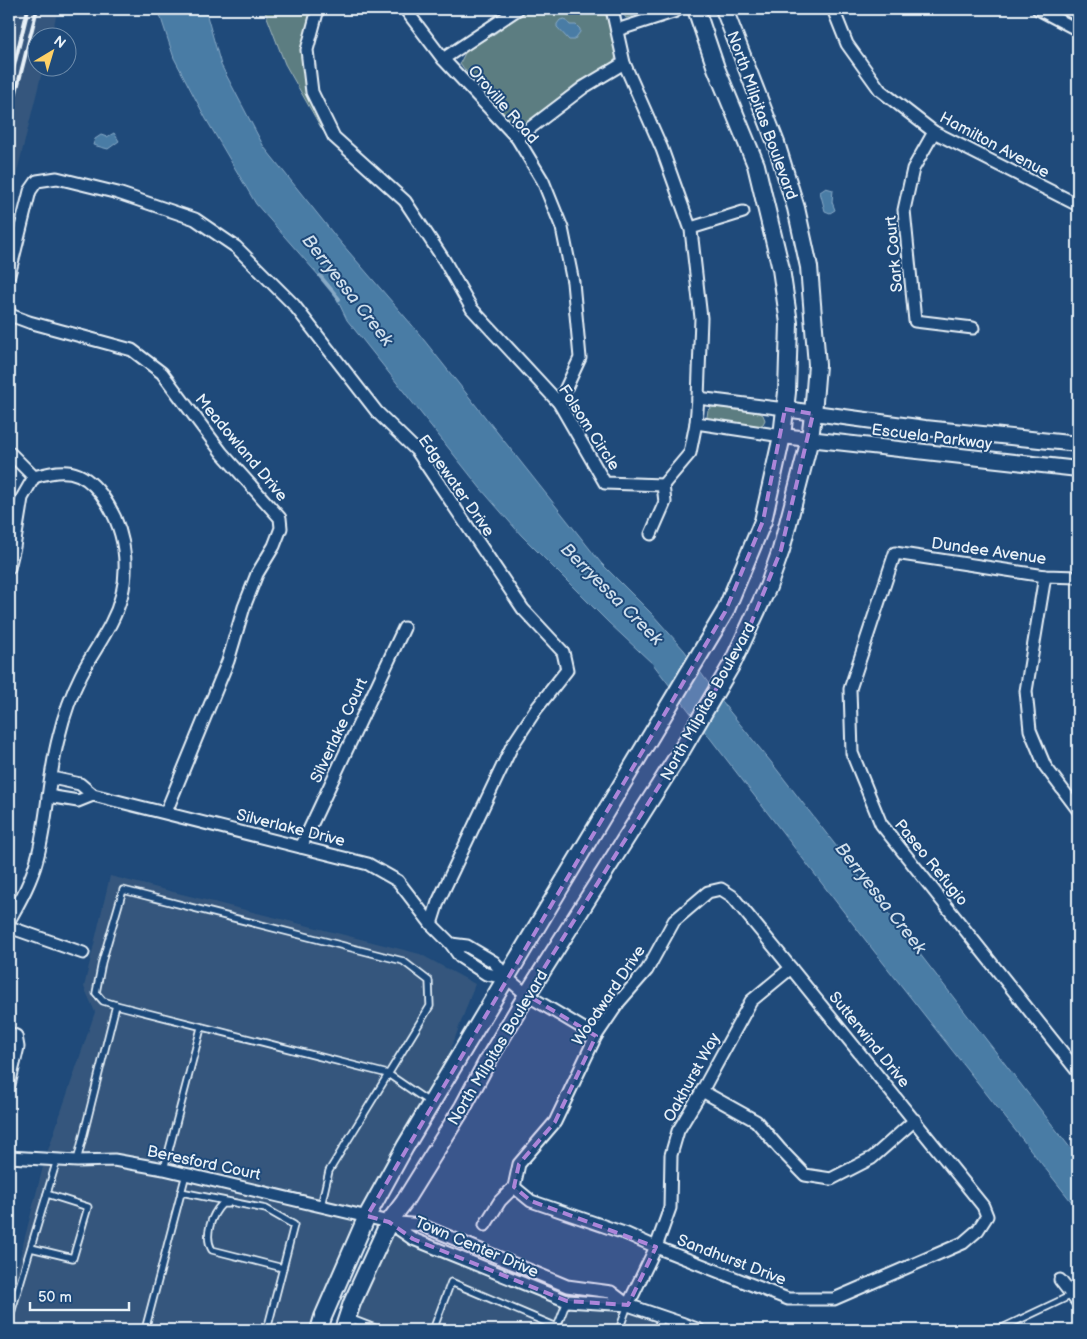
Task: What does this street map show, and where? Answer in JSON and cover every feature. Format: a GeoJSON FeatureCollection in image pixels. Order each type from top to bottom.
{"type":"FeatureCollection","features":[{"type":"Feature","properties":{"kind":"main road","name":"North Milpitas Boulevard"},"geometry":{"type":"LineString","coordinates":[[319,1330],[367,1216],[405,1147],[725,612],[763,521],[782,436],[790,323],[781,269],[756,165],[716,68],[696,9]]}},
{"type":"Feature","properties":{"kind":"main road","name":"North Milpitas Boulevard"},"geometry":{"type":"LineString","coordinates":[[345,1324],[352,1303],[389,1222],[404,1202],[462,1107],[527,995],[680,753],[732,664],[768,587],[786,531],[810,439],[813,414],[817,365],[810,267],[796,208],[776,143],[724,9]]}},
{"type":"Feature","properties":{"kind":"street","name":"Folsom Circle"},"geometry":{"type":"LineString","coordinates":[[318,9],[307,50],[312,92],[334,137],[405,201],[444,260],[472,309],[559,403],[605,483],[663,485]]}},
{"type":"Feature","properties":{"kind":"street","name":"Oroville Road"},"geometry":{"type":"LineString","coordinates":[[405,9],[443,59],[517,138],[543,181],[562,228],[573,282],[580,358],[559,403]]}},
{"type":"Feature","properties":{"kind":"street"},"geometry":{"type":"LineString","coordinates":[[443,59],[518,9]]}},
{"type":"Feature","properties":{"kind":"street"},"geometry":{"type":"LineString","coordinates":[[612,9],[624,63],[662,149],[690,228],[701,318],[696,423],[690,453],[663,485],[665,502],[651,534]]}},
{"type":"Feature","properties":{"kind":"street"},"geometry":{"type":"LineString","coordinates":[[617,30],[678,9]]}},
{"type":"Feature","properties":{"kind":"street","name":"Hamilton Avenue"},"geometry":{"type":"LineString","coordinates":[[833,9],[847,44],[880,90],[934,132],[1078,205]]}},
{"type":"Feature","properties":{"kind":"street"},"geometry":{"type":"LineString","coordinates":[[1038,9],[1078,30]]}},
{"type":"Feature","properties":{"kind":"street"},"geometry":{"type":"LineString","coordinates":[[517,138],[584,87],[624,63]]}},
{"type":"Feature","properties":{"kind":"street","name":"Sark Court"},"geometry":{"type":"LineString","coordinates":[[934,132],[913,169],[904,210],[915,321],[972,328]]}},
{"type":"Feature","properties":{"kind":"street","name":"Edgewater Drive"},"geometry":{"type":"LineString","coordinates":[[9,275],[30,191],[37,181],[57,178],[118,192],[196,219],[236,247],[294,305],[377,412],[417,451],[523,609],[564,652],[567,670],[537,708],[512,746],[442,893],[431,924]]}},
{"type":"Feature","properties":{"kind":"street"},"geometry":{"type":"LineString","coordinates":[[690,228],[743,212]]}},
{"type":"Feature","properties":{"kind":"street","name":"Meadowland Drive"},"geometry":{"type":"LineString","coordinates":[[9,311],[10,314],[29,322],[132,350],[162,373],[222,453],[280,518],[281,528],[274,546],[257,574],[244,607],[228,660],[166,812]]}},
{"type":"Feature","properties":{"kind":"street"},"geometry":{"type":"LineString","coordinates":[[698,398],[785,409]]}},
{"type":"Feature","properties":{"kind":"street","name":"Escuela Parkway"},"geometry":{"type":"LineString","coordinates":[[785,409],[925,428],[1078,444]]}},
{"type":"Feature","properties":{"kind":"street"},"geometry":{"type":"LineString","coordinates":[[696,423],[782,436]]}},
{"type":"Feature","properties":{"kind":"street","name":"Escuela Parkway"},"geometry":{"type":"LineString","coordinates":[[782,436],[1078,469]]}},
{"type":"Feature","properties":{"kind":"street"},"geometry":{"type":"LineString","coordinates":[[9,452],[34,477]]}},
{"type":"Feature","properties":{"kind":"street"},"geometry":{"type":"LineString","coordinates":[[9,568],[22,498],[34,477],[54,471],[72,471],[93,484],[111,507],[120,530],[126,560],[125,581],[120,604],[72,694],[58,737],[37,859],[26,891],[10,920],[83,953]]}},
{"type":"Feature","properties":{"kind":"street","name":"Dundee Avenue"},"geometry":{"type":"LineString","coordinates":[[895,553],[1046,576],[1078,577]]}},
{"type":"Feature","properties":{"kind":"street","name":"Paseo Refugio"},"geometry":{"type":"LineString","coordinates":[[895,553],[850,688],[852,753],[881,824],[1078,1072]]}},
{"type":"Feature","properties":{"kind":"street"},"geometry":{"type":"LineString","coordinates":[[1046,576],[1026,691],[1030,730],[1045,766],[1078,810]]}},
{"type":"Feature","properties":{"kind":"street","name":"Silverlake Court"},"geometry":{"type":"LineString","coordinates":[[301,847],[404,628]]}},
{"type":"Feature","properties":{"kind":"street","name":"Silverlake Drive"},"geometry":{"type":"LineString","coordinates":[[52,778],[80,784],[93,795],[359,861],[398,881],[431,924],[451,944],[460,957],[486,974],[507,978],[527,995],[596,1036]]}},
{"type":"Feature","properties":{"kind":"street","name":"Silverlake Drive"},"geometry":{"type":"LineString","coordinates":[[48,796],[78,801],[93,795]]}},
{"type":"Feature","properties":{"kind":"street","name":"Sutterwind Drive"},"geometry":{"type":"LineString","coordinates":[[721,889],[732,896],[915,1120],[983,1206],[987,1216]]}},
{"type":"Feature","properties":{"kind":"street","name":"Woodward Drive"},"geometry":{"type":"LineString","coordinates":[[514,1188],[519,1164],[555,1122],[596,1036],[646,970],[674,921],[708,892],[721,889]]}},
{"type":"Feature","properties":{"kind":"street","name":"Oakhurst Way"},"geometry":{"type":"LineString","coordinates":[[628,1305],[656,1247],[670,1208],[671,1155],[678,1131],[752,1001],[791,968]]}},
{"type":"Feature","properties":{"kind":"street"},"geometry":{"type":"LineString","coordinates":[[9,1033],[16,1036],[18,1047],[9,1085]]}},
{"type":"Feature","properties":{"kind":"street"},"geometry":{"type":"LineString","coordinates":[[702,1091],[756,1121],[805,1175],[830,1179],[872,1158],[915,1120]]}},
{"type":"Feature","properties":{"kind":"street","name":"Beresford Court"},"geometry":{"type":"LineString","coordinates":[[9,1157],[77,1161],[114,1160],[164,1168],[389,1222]]}},
{"type":"Feature","properties":{"kind":"street"},"geometry":{"type":"LineString","coordinates":[[485,1225],[500,1201],[514,1188]]}},
{"type":"Feature","properties":{"kind":"street","name":"Sandhurst Drive"},"geometry":{"type":"LineString","coordinates":[[514,1188],[532,1201],[627,1234],[788,1299],[834,1299],[963,1243],[978,1230],[987,1216]]}},
{"type":"Feature","properties":{"kind":"street","name":"Town Center Drive"},"geometry":{"type":"LineString","coordinates":[[389,1222],[413,1239],[567,1301],[628,1305],[698,1330]]}},
{"type":"Feature","properties":{"kind":"street","name":"Town Center Drive"},"geometry":{"type":"LineString","coordinates":[[389,1222],[421,1224],[567,1286],[611,1292],[628,1305]]}},
{"type":"Feature","properties":{"kind":"street"},"geometry":{"type":"LineString","coordinates":[[1060,1280],[1075,1299]]}},
{"type":"Feature","properties":{"kind":"lane"},"geometry":{"type":"LineString","coordinates":[[321,1206],[329,1171],[388,1074],[430,1006],[429,981],[403,961],[124,890],[102,962],[96,993],[103,1001],[201,1028],[388,1074],[431,1104]]}},
{"type":"Feature","properties":{"kind":"lane"},"geometry":{"type":"LineString","coordinates":[[77,1161],[116,1005]]}},
{"type":"Feature","properties":{"kind":"lane"},"geometry":{"type":"LineString","coordinates":[[164,1168],[201,1028]]}},
{"type":"Feature","properties":{"kind":"lane"},"geometry":{"type":"LineString","coordinates":[[9,1320],[57,1160]]}},
{"type":"Feature","properties":{"kind":"lane"},"geometry":{"type":"LineString","coordinates":[[145,1330],[186,1174]]}},
{"type":"Feature","properties":{"kind":"lane"},"geometry":{"type":"LineString","coordinates":[[181,1192],[266,1209],[294,1225],[268,1330]]}},
{"type":"Feature","properties":{"kind":"lane"},"geometry":{"type":"LineString","coordinates":[[30,1248],[73,1258],[88,1207],[46,1194]]}},
{"type":"Feature","properties":{"kind":"lane"},"geometry":{"type":"LineString","coordinates":[[243,1204],[222,1204],[217,1209],[209,1232],[210,1248],[283,1268]]}},
{"type":"Feature","properties":{"kind":"lane"},"geometry":{"type":"LineString","coordinates":[[433,1330],[451,1282],[556,1329],[567,1301]]}},
{"type":"Feature","properties":{"kind":"lane"},"geometry":{"type":"LineString","coordinates":[[1002,1328],[1075,1299]]}},
{"type":"Feature","properties":{"kind":"lane"},"geometry":{"type":"LineString","coordinates":[[618,1330],[628,1305]]}},
{"type":"Feature","properties":{"kind":"lane"},"geometry":{"type":"LineString","coordinates":[[656,1330],[662,1316]]}},
{"type":"Feature","properties":{"kind":"lane"},"geometry":{"type":"LineString","coordinates":[[345,1324],[380,1330]]}},
{"type":"Feature","properties":{"kind":"highlighted area"},"geometry":{"type":"Polygon","coordinates":[[[785,409],[813,414],[781,550],[745,638],[680,753],[527,995],[596,1036],[555,1122],[519,1164],[514,1187],[531,1201],[656,1247],[628,1305],[567,1301],[413,1239],[389,1222],[367,1216],[725,612],[763,521],[785,409]]]}},
{"type":"Feature","properties":{"kind":"shaded area"},"geometry":{"type":"Polygon","coordinates":[[[9,9],[58,9],[53,28],[28,28],[28,78],[40,78],[9,204],[9,9]]]}},
{"type":"Feature","properties":{"kind":"shaded area"},"geometry":{"type":"Polygon","coordinates":[[[110,876],[420,954],[475,984],[431,1103],[319,1330],[9,1330],[9,1299],[45,1159],[95,1012],[84,987],[110,876]]]}},
{"type":"Feature","properties":{"kind":"shaded area"},"geometry":{"type":"Polygon","coordinates":[[[389,1222],[567,1301],[628,1305],[699,1330],[343,1330],[389,1222]]]}},
{"type":"Feature","properties":{"kind":"green space"},"geometry":{"type":"Polygon","coordinates":[[[264,9],[313,9],[302,43],[305,89],[323,131],[285,64],[264,9]]]}},
{"type":"Feature","properties":{"kind":"green space"},"geometry":{"type":"Polygon","coordinates":[[[527,9],[604,9],[617,52],[614,62],[578,82],[527,123],[516,124],[472,80],[460,63],[466,51],[496,33],[527,9]]]}},
{"type":"Feature","properties":{"kind":"green space"},"geometry":{"type":"Polygon","coordinates":[[[624,9],[660,9],[626,18],[622,12],[624,9]]]}},
{"type":"Feature","properties":{"kind":"green space"},"geometry":{"type":"Polygon","coordinates":[[[716,407],[760,413],[765,420],[759,426],[709,419],[707,417],[708,410],[716,407]]]}},
{"type":"Feature","properties":{"kind":"water"},"geometry":{"type":"Polygon","coordinates":[[[158,9],[205,9],[221,65],[264,147],[336,237],[412,325],[601,563],[652,614],[684,650],[726,707],[771,762],[1078,1158],[1078,1210],[870,946],[653,664],[521,535],[481,489],[347,320],[334,293],[256,204],[206,119],[174,58],[158,9]]]}},
{"type":"Feature","properties":{"kind":"water"},"geometry":{"type":"Polygon","coordinates":[[[565,19],[570,25],[576,25],[580,29],[574,40],[569,40],[557,27],[560,20],[565,19]]]}},
{"type":"Feature","properties":{"kind":"water"},"geometry":{"type":"Polygon","coordinates":[[[114,133],[119,141],[108,149],[93,145],[95,139],[101,135],[107,137],[114,133]]]}},
{"type":"Feature","properties":{"kind":"water"},"geometry":{"type":"Polygon","coordinates":[[[826,188],[833,190],[832,202],[835,210],[830,213],[825,211],[820,192],[826,188]]]}},
{"type":"Feature","properties":{"kind":"waterway","name":"Berryessa Creek"},"geometry":{"type":"LineString","coordinates":[[320,276],[339,299]]}},
{"type":"Feature","properties":{"kind":"railway"},"geometry":{"type":"LineString","coordinates":[[9,86],[28,9]]}},
{"type":"Feature","properties":{"kind":"railway"},"geometry":{"type":"LineString","coordinates":[[9,120],[37,9]]}}]}
